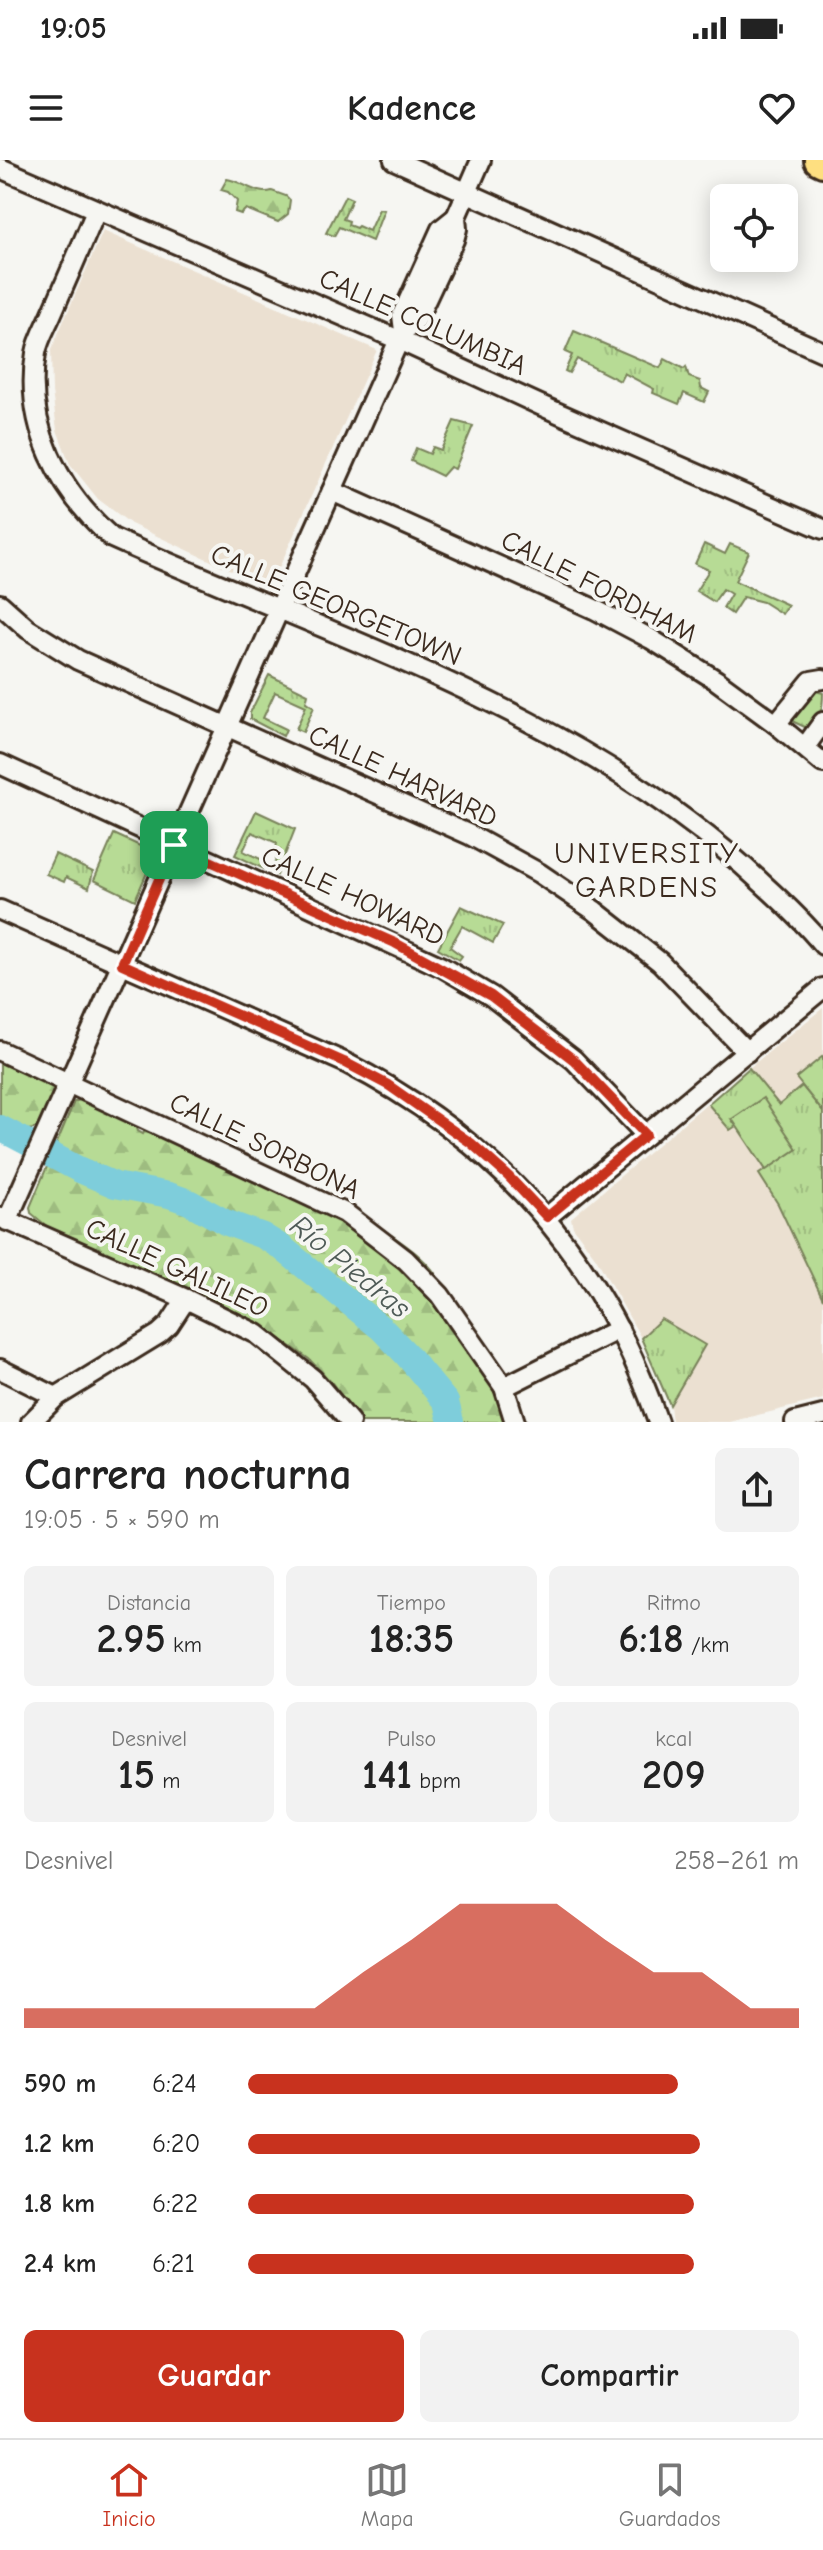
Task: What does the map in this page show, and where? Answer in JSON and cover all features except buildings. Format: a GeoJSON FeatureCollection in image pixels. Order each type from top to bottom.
{"type":"FeatureCollection","features":[{"type":"Feature","properties":{"kind":"street"},"geometry":{"type":"LineString","coordinates":[[394,160],[823,352]]}},
{"type":"Feature","properties":{"kind":"street"},"geometry":{"type":"LineString","coordinates":[[7,1214],[59,1106],[402,336],[416,321],[454,240],[456,217],[481,160]]}},
{"type":"Feature","properties":{"kind":"street","name":"CALLE COLUMBIA"},"geometry":{"type":"LineString","coordinates":[[0,168],[96,211],[402,336],[540,405],[823,529]]}},
{"type":"Feature","properties":{"kind":"street","name":"CALLE GEORGETOWN"},"geometry":{"type":"LineString","coordinates":[[96,211],[36,351],[35,393],[40,433],[55,470],[92,520],[112,538],[501,707],[587,752],[625,775],[717,843],[785,904],[823,945]]}},
{"type":"Feature","properties":{"kind":"street","name":"CALLE FORDHAM"},"geometry":{"type":"LineString","coordinates":[[332,491],[594,609],[651,639],[716,680],[823,763]]}},
{"type":"Feature","properties":{"kind":"street","name":"CALLE HARVARD"},"geometry":{"type":"LineString","coordinates":[[0,604],[28,629],[67,653],[227,728],[470,835],[539,873],[595,911],[660,962],[747,1052]]}},
{"type":"Feature","properties":{"kind":"street"},"geometry":{"type":"LineString","coordinates":[[776,724],[811,681],[823,679]]}},
{"type":"Feature","properties":{"kind":"street"},"geometry":{"type":"LineString","coordinates":[[805,747],[823,722]]}},
{"type":"Feature","properties":{"kind":"street","name":"CALLE HOWARD"},"geometry":{"type":"LineString","coordinates":[[0,764],[395,943],[491,996],[574,1060],[646,1135]]}},
{"type":"Feature","properties":{"kind":"street"},"geometry":{"type":"LineString","coordinates":[[0,910],[344,1062],[388,1085],[471,1143],[547,1217],[592,1282],[636,1365],[658,1422]]}},
{"type":"Feature","properties":{"kind":"street"},"geometry":{"type":"LineString","coordinates":[[547,1217],[823,988]]}},
{"type":"Feature","properties":{"kind":"street","name":"CALLE SORBONA"},"geometry":{"type":"LineString","coordinates":[[0,1051],[345,1213],[406,1260],[440,1295],[504,1387],[515,1422]]}},
{"type":"Feature","properties":{"kind":"street","name":"CALLE GALILEO"},"geometry":{"type":"LineString","coordinates":[[7,1214],[257,1334],[313,1379],[350,1422]]}},
{"type":"Feature","properties":{"kind":"street"},"geometry":{"type":"LineString","coordinates":[[31,1422],[56,1397],[159,1334],[169,1325],[186,1299]]}},
{"type":"Feature","properties":{"kind":"street"},"geometry":{"type":"LineString","coordinates":[[504,1387],[619,1329]]}},
{"type":"Feature","properties":{"kind":"street"},"geometry":{"type":"LineString","coordinates":[[0,1369],[56,1397]]}},
{"type":"Feature","properties":{"kind":"street"},"geometry":{"type":"LineString","coordinates":[[795,1422],[823,1415]]}},
{"type":"Feature","properties":{"kind":"shaded area"},"geometry":{"type":"Polygon","coordinates":[[[103,231],[377,350],[270,588],[131,524],[98,499],[70,464],[57,430],[51,350],[103,231]]]}},
{"type":"Feature","properties":{"kind":"shaded area"},"geometry":{"type":"Polygon","coordinates":[[[823,1008],[823,1399],[729,1422],[672,1422],[670,1405],[641,1338],[596,1258],[573,1227],[571,1218],[823,1008]]]}},
{"type":"Feature","properties":{"kind":"green space"},"geometry":{"type":"Polygon","coordinates":[[[227,179],[255,190],[286,196],[290,200],[288,214],[278,222],[246,209],[241,214],[235,212],[237,201],[221,190],[227,179]]]}},
{"type":"Feature","properties":{"kind":"green space"},"geometry":{"type":"Polygon","coordinates":[[[345,196],[352,199],[343,219],[356,228],[369,231],[379,209],[384,210],[372,241],[339,227],[334,236],[326,233],[345,196]]]}},
{"type":"Feature","properties":{"kind":"green space"},"geometry":{"type":"Polygon","coordinates":[[[574,331],[660,368],[665,359],[684,369],[686,367],[689,377],[700,381],[701,388],[709,392],[704,402],[684,393],[679,404],[653,393],[654,389],[624,373],[620,381],[577,359],[569,373],[565,371],[572,355],[565,352],[574,331]]]}},
{"type":"Feature","properties":{"kind":"green space"},"geometry":{"type":"Polygon","coordinates":[[[454,421],[473,426],[455,469],[450,467],[442,476],[411,461],[416,448],[430,454],[433,447],[441,450],[454,421]]]}},
{"type":"Feature","properties":{"kind":"green space"},"geometry":{"type":"Polygon","coordinates":[[[704,544],[725,554],[730,544],[749,552],[735,581],[788,605],[782,614],[763,602],[743,597],[732,614],[723,608],[731,594],[723,589],[714,602],[696,591],[709,570],[695,564],[704,544]]]}},
{"type":"Feature","properties":{"kind":"green space"},"geometry":{"type":"Polygon","coordinates":[[[269,675],[308,694],[306,702],[314,707],[303,732],[296,729],[306,706],[275,692],[263,718],[286,729],[283,736],[250,719],[269,675]]]}},
{"type":"Feature","properties":{"kind":"green space"},"geometry":{"type":"Polygon","coordinates":[[[815,691],[823,693],[822,709],[807,728],[794,722],[793,716],[815,691]]]}},
{"type":"Feature","properties":{"kind":"green space"},"geometry":{"type":"Polygon","coordinates":[[[256,811],[295,829],[277,875],[271,872],[280,850],[276,848],[277,843],[252,832],[243,851],[267,862],[264,869],[235,855],[256,811]]]}},
{"type":"Feature","properties":{"kind":"green space"},"geometry":{"type":"Polygon","coordinates":[[[114,834],[151,851],[153,859],[135,900],[94,880],[114,834]]]}},
{"type":"Feature","properties":{"kind":"green space"},"geometry":{"type":"Polygon","coordinates":[[[55,854],[93,872],[89,888],[66,877],[64,882],[46,874],[55,854]]]}},
{"type":"Feature","properties":{"kind":"green space"},"geometry":{"type":"Polygon","coordinates":[[[461,906],[503,925],[493,943],[462,926],[450,947],[462,956],[459,960],[438,948],[461,906]]]}},
{"type":"Feature","properties":{"kind":"green space"},"geometry":{"type":"Polygon","coordinates":[[[0,1048],[62,1085],[47,1117],[34,1129],[14,1129],[0,1123],[0,1048]]]}},
{"type":"Feature","properties":{"kind":"green space"},"geometry":{"type":"Polygon","coordinates":[[[823,1056],[823,1112],[796,1078],[823,1056]]]}},
{"type":"Feature","properties":{"kind":"green space"},"geometry":{"type":"Polygon","coordinates":[[[749,1068],[779,1105],[802,1086],[823,1112],[823,1299],[778,1204],[759,1174],[797,1149],[732,1120],[736,1126],[730,1130],[708,1104],[749,1068]]]}},
{"type":"Feature","properties":{"kind":"green space"},"geometry":{"type":"Polygon","coordinates":[[[763,1098],[797,1149],[766,1170],[732,1119],[763,1098]]]}},
{"type":"Feature","properties":{"kind":"green space"},"geometry":{"type":"Polygon","coordinates":[[[82,1099],[134,1120],[138,1131],[143,1134],[145,1130],[142,1125],[373,1223],[404,1244],[435,1273],[442,1293],[493,1377],[511,1422],[360,1422],[332,1383],[309,1359],[256,1322],[49,1228],[31,1213],[30,1207],[74,1102],[82,1099]]]}},
{"type":"Feature","properties":{"kind":"green space"},"geometry":{"type":"Polygon","coordinates":[[[661,1319],[705,1345],[670,1405],[641,1338],[661,1319]]]}},
{"type":"Feature","properties":{"kind":"waterway","name":"Río Piedras"},"geometry":{"type":"LineString","coordinates":[[0,1128],[115,1185],[189,1202],[281,1247],[382,1329],[446,1402],[451,1422]]}},
{"type":"Feature","properties":{"kind":"district","name":"UNIVERSITY GARDENS"},"geometry":{"type":"Point","coordinates":[647,870]}},
{"type":"Feature","properties":{"kind":"route"},"geometry":{"type":"LineString","coordinates":[[174,845],[395,943],[491,996],[574,1060],[646,1135],[547,1217],[471,1143],[388,1085],[344,1062],[122,964],[174,845]]}}]}
